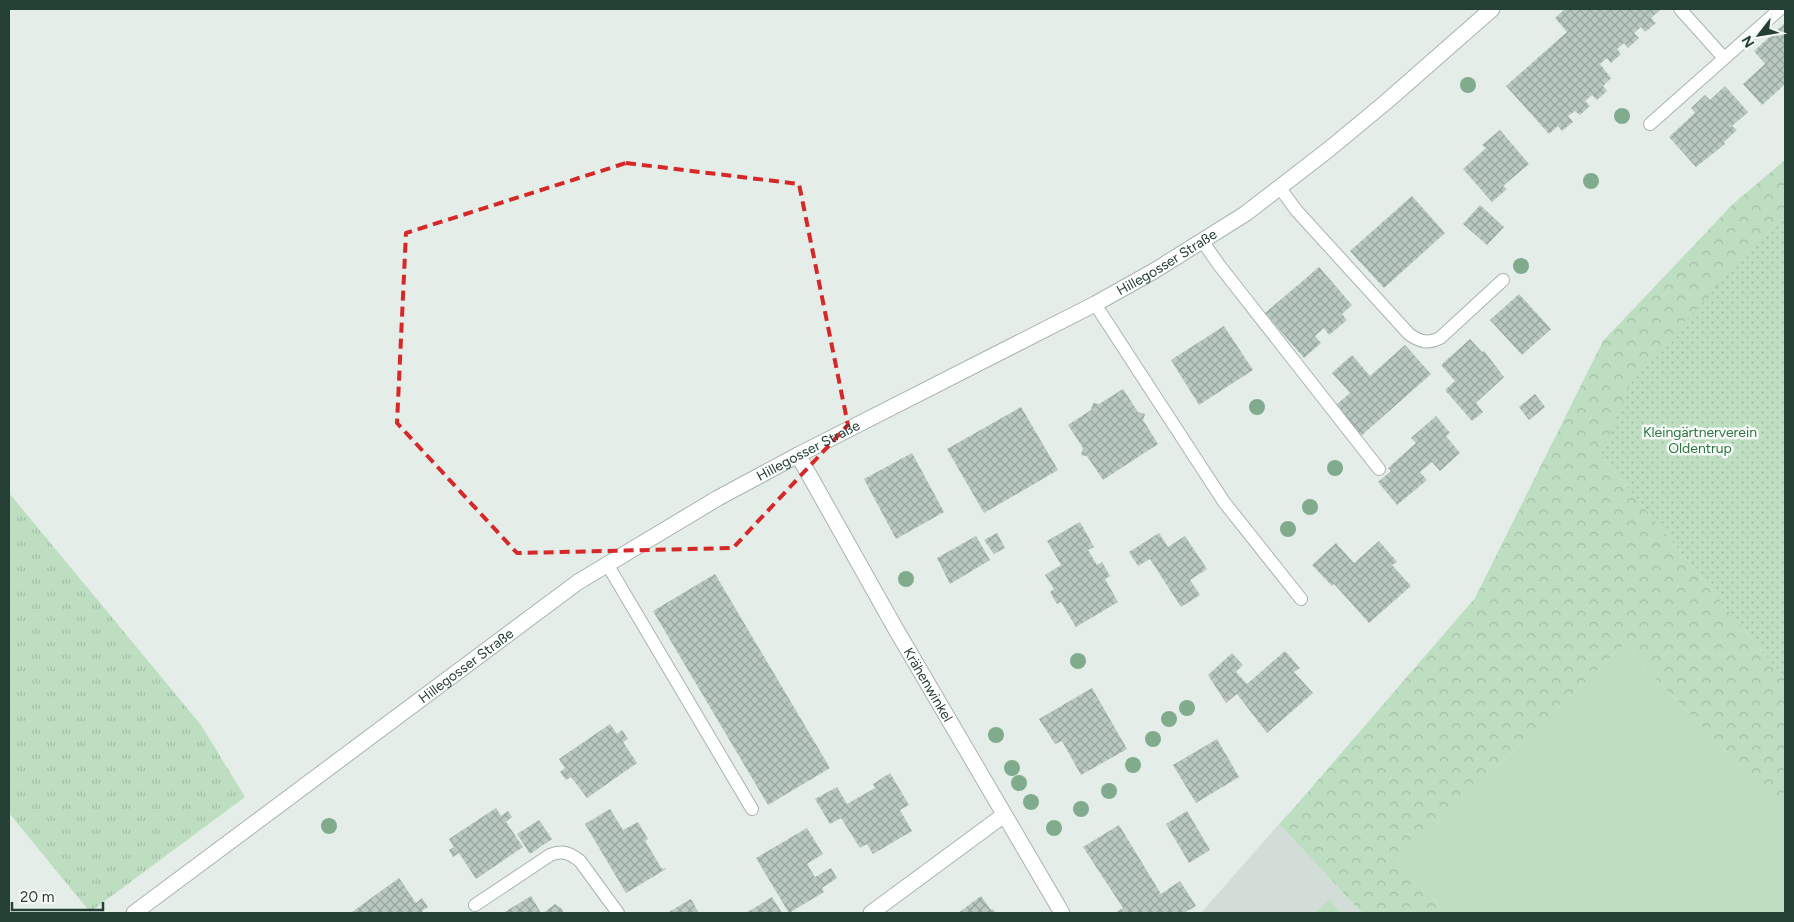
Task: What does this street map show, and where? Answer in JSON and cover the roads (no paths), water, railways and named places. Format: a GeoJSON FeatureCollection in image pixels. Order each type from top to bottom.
{"type":"FeatureCollection","features":[{"type":"Feature","properties":{"kind":"street","name":"Hillegosser Straße"},"geometry":{"type":"LineString","coordinates":[[134,913],[578,582],[718,498],[798,455],[1095,304],[1203,242],[1280,188],[1386,102],[1492,9]]}},
{"type":"Feature","properties":{"kind":"street","name":"Krähenwinkel"},"geometry":{"type":"LineString","coordinates":[[798,455],[894,626],[1062,913]]}},
{"type":"Feature","properties":{"kind":"street"},"geometry":{"type":"LineString","coordinates":[[871,913],[1004,815]]}},
{"type":"Feature","properties":{"kind":"lane"},"geometry":{"type":"LineString","coordinates":[[1680,9],[1724,58]]}},
{"type":"Feature","properties":{"kind":"lane"},"geometry":{"type":"LineString","coordinates":[[1650,124],[1780,9]]}},
{"type":"Feature","properties":{"kind":"lane"},"geometry":{"type":"LineString","coordinates":[[1280,188],[1296,210],[1410,334],[1417,339],[1432,342],[1440,338],[1503,280]]}},
{"type":"Feature","properties":{"kind":"lane"},"geometry":{"type":"LineString","coordinates":[[1203,242],[1379,469]]}},
{"type":"Feature","properties":{"kind":"lane"},"geometry":{"type":"LineString","coordinates":[[1095,304],[1224,502],[1301,599]]}},
{"type":"Feature","properties":{"kind":"lane"},"geometry":{"type":"LineString","coordinates":[[607,564],[752,809]]}},
{"type":"Feature","properties":{"kind":"lane"},"geometry":{"type":"LineString","coordinates":[[476,905],[550,855],[563,852],[572,855],[580,861],[618,913]]}},
{"type":"Feature","properties":{"kind":"park label","name":"Kleingärtnerverein Oldentrup"},"geometry":{"type":"Point","coordinates":[1700,440]}}]}
